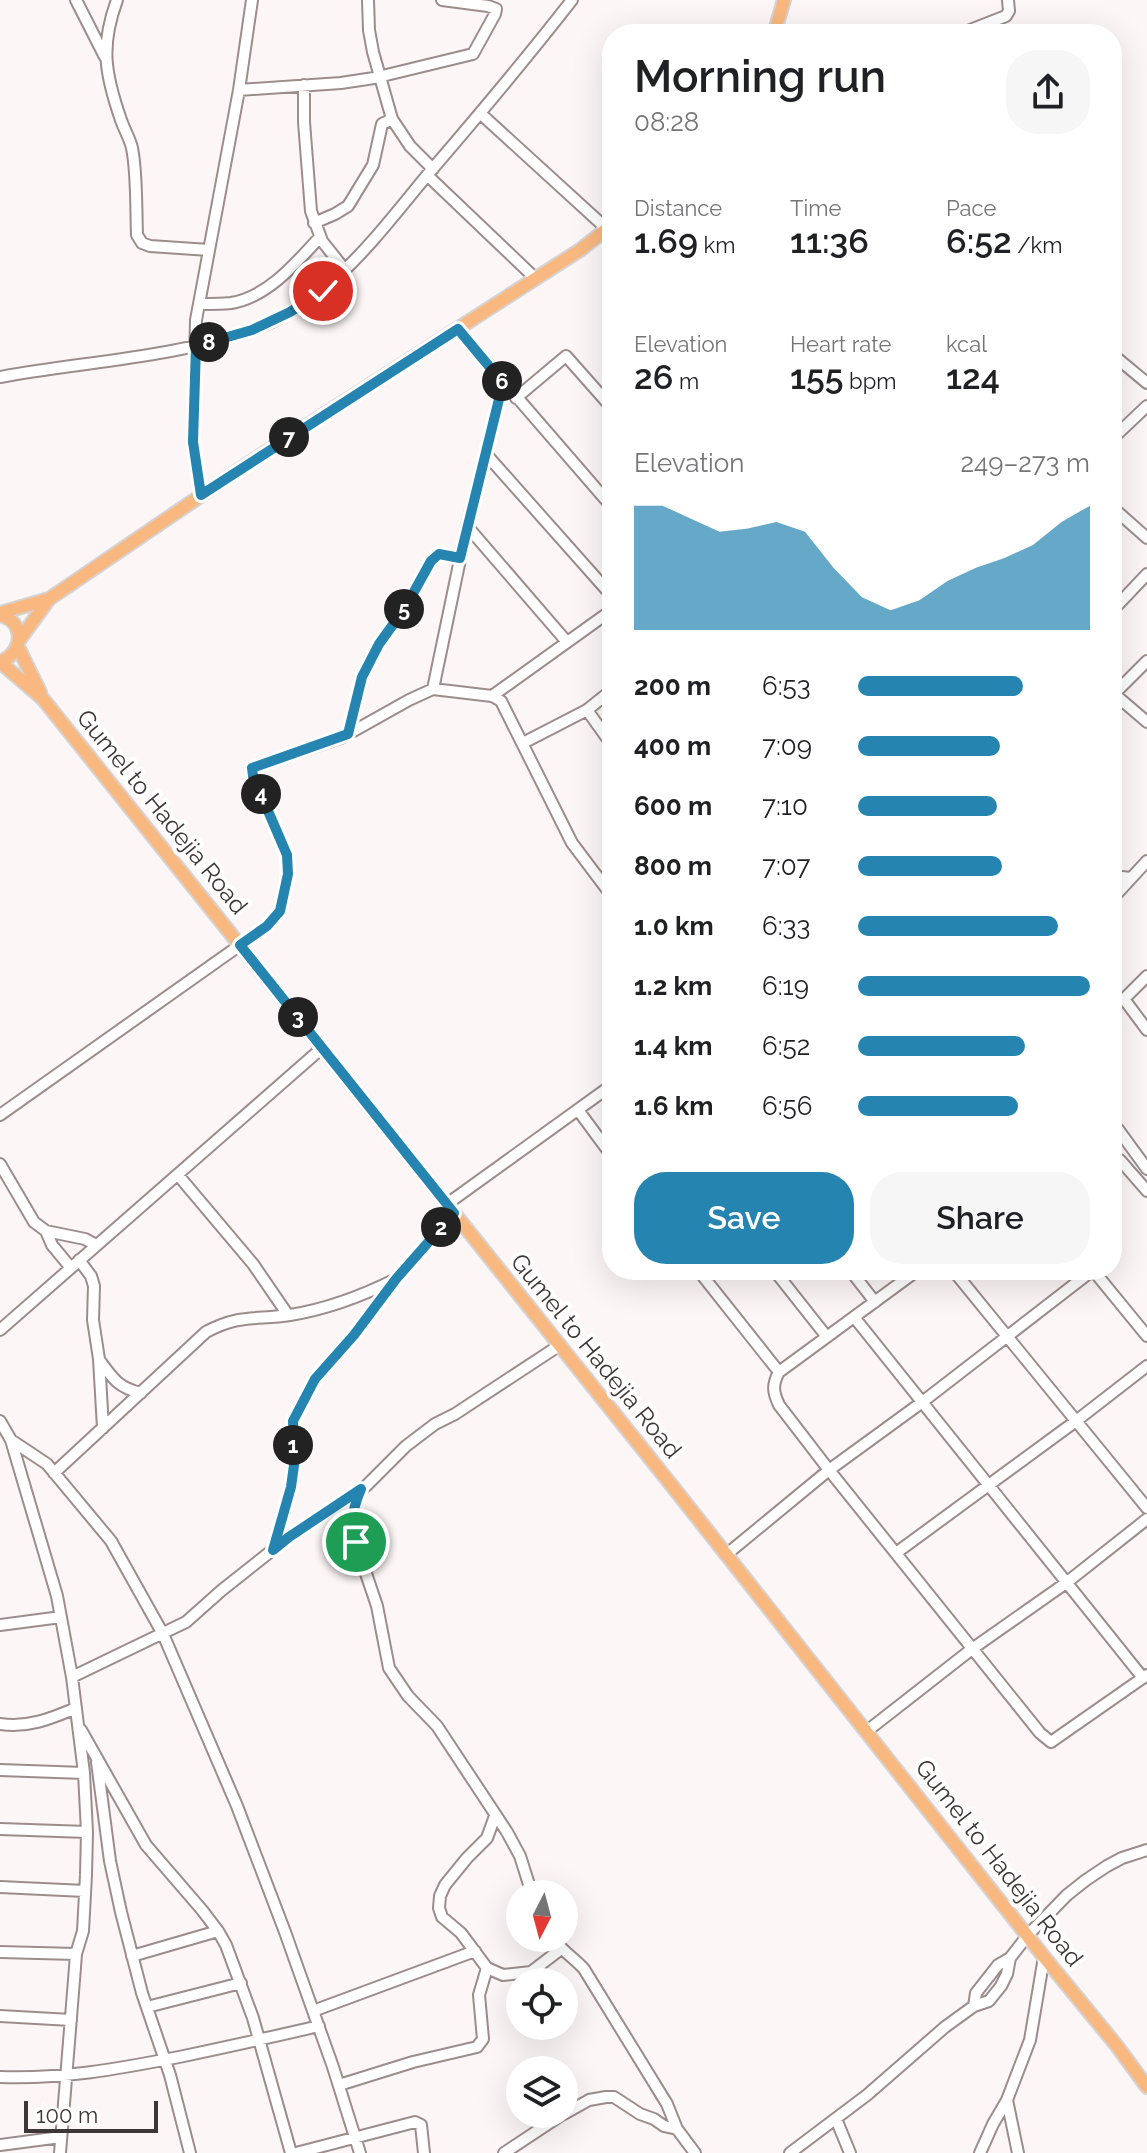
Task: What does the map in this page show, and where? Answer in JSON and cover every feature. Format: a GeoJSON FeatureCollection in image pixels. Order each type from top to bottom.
{"type":"FeatureCollection","features":[{"type":"Feature","properties":{"kind":"main road"},"geometry":{"type":"LineString","coordinates":[[777,24],[784,0]]}},
{"type":"Feature","properties":{"kind":"main road"},"geometry":{"type":"LineString","coordinates":[[0,614],[49,599],[201,495],[536,279],[602,233]]}},
{"type":"Feature","properties":{"kind":"main road"},"geometry":{"type":"LineString","coordinates":[[0,662],[14,654],[49,599]]}},
{"type":"Feature","properties":{"kind":"main road"},"geometry":{"type":"LineString","coordinates":[[0,614],[14,622],[19,643],[43,699]]}},
{"type":"Feature","properties":{"kind":"main road","name":"Gumel to Hadejia Road"},"geometry":{"type":"LineString","coordinates":[[0,662],[43,699],[727,1554],[1147,2087]]}},
{"type":"Feature","properties":{"kind":"street"},"geometry":{"type":"LineString","coordinates":[[76,0],[106,59]]}},
{"type":"Feature","properties":{"kind":"street"},"geometry":{"type":"LineString","coordinates":[[117,0],[106,36],[106,59],[121,121],[132,148],[137,235],[142,243],[150,246],[209,250]]}},
{"type":"Feature","properties":{"kind":"street"},"geometry":{"type":"LineString","coordinates":[[201,495],[193,442],[196,320],[239,90],[252,0]]}},
{"type":"Feature","properties":{"kind":"street"},"geometry":{"type":"LineString","coordinates":[[368,0],[369,30],[392,119],[430,172],[536,279]]}},
{"type":"Feature","properties":{"kind":"street"},"geometry":{"type":"LineString","coordinates":[[239,90],[341,83],[473,54],[496,9],[442,0]]}},
{"type":"Feature","properties":{"kind":"street"},"geometry":{"type":"LineString","coordinates":[[0,377],[196,346],[252,330],[290,312],[323,291],[390,222],[572,0]]}},
{"type":"Feature","properties":{"kind":"street"},"geometry":{"type":"LineString","coordinates":[[986,24],[1006,16],[1008,0]]}},
{"type":"Feature","properties":{"kind":"street"},"geometry":{"type":"LineString","coordinates":[[304,85],[311,211],[320,237],[345,270]]}},
{"type":"Feature","properties":{"kind":"street"},"geometry":{"type":"LineString","coordinates":[[481,114],[602,220]]}},
{"type":"Feature","properties":{"kind":"street"},"geometry":{"type":"LineString","coordinates":[[314,223],[348,206],[373,165],[382,124],[392,119]]}},
{"type":"Feature","properties":{"kind":"street"},"geometry":{"type":"LineString","coordinates":[[199,304],[231,303],[262,291],[320,237]]}},
{"type":"Feature","properties":{"kind":"street"},"geometry":{"type":"LineString","coordinates":[[458,329],[602,496]]}},
{"type":"Feature","properties":{"kind":"street"},"geometry":{"type":"LineString","coordinates":[[516,398],[566,356],[602,389]]}},
{"type":"Feature","properties":{"kind":"street"},"geometry":{"type":"LineString","coordinates":[[1122,363],[1145,379]]}},
{"type":"Feature","properties":{"kind":"street"},"geometry":{"type":"LineString","coordinates":[[433,689],[467,526],[503,383]]}},
{"type":"Feature","properties":{"kind":"street"},"geometry":{"type":"LineString","coordinates":[[1122,430],[1147,406]]}},
{"type":"Feature","properties":{"kind":"street"},"geometry":{"type":"LineString","coordinates":[[485,453],[602,585]]}},
{"type":"Feature","properties":{"kind":"street"},"geometry":{"type":"LineString","coordinates":[[1122,516],[1147,538]]}},
{"type":"Feature","properties":{"kind":"street"},"geometry":{"type":"LineString","coordinates":[[467,526],[567,642]]}},
{"type":"Feature","properties":{"kind":"street"},"geometry":{"type":"LineString","coordinates":[[348,734],[362,677],[431,561],[439,554],[460,558]]}},
{"type":"Feature","properties":{"kind":"street"},"geometry":{"type":"LineString","coordinates":[[1122,600],[1147,574]]}},
{"type":"Feature","properties":{"kind":"street"},"geometry":{"type":"LineString","coordinates":[[492,696],[602,617]]}},
{"type":"Feature","properties":{"kind":"street"},"geometry":{"type":"LineString","coordinates":[[1122,686],[1147,661]]}},
{"type":"Feature","properties":{"kind":"street"},"geometry":{"type":"LineString","coordinates":[[0,1115],[267,926],[280,911],[288,874],[287,855],[252,768],[348,734],[433,689],[492,696],[501,701],[572,843],[602,883]]}},
{"type":"Feature","properties":{"kind":"street"},"geometry":{"type":"LineString","coordinates":[[523,743],[587,710],[602,698]]}},
{"type":"Feature","properties":{"kind":"street"},"geometry":{"type":"LineString","coordinates":[[1122,702],[1147,722]]}},
{"type":"Feature","properties":{"kind":"street"},"geometry":{"type":"LineString","coordinates":[[587,710],[602,731]]}},
{"type":"Feature","properties":{"kind":"street"},"geometry":{"type":"LineString","coordinates":[[1122,888],[1147,861]]}},
{"type":"Feature","properties":{"kind":"street"},"geometry":{"type":"LineString","coordinates":[[1122,877],[1131,878]]}},
{"type":"Feature","properties":{"kind":"street"},"geometry":{"type":"LineString","coordinates":[[1147,976],[1124,999],[1147,1030]]}},
{"type":"Feature","properties":{"kind":"street"},"geometry":{"type":"LineString","coordinates":[[0,1330],[322,1048]]}},
{"type":"Feature","properties":{"kind":"street"},"geometry":{"type":"LineString","coordinates":[[273,1550],[291,1487],[295,1458],[293,1421],[315,1379],[354,1335],[451,1209],[602,1092]]}},
{"type":"Feature","properties":{"kind":"street"},"geometry":{"type":"LineString","coordinates":[[578,1110],[602,1142]]}},
{"type":"Feature","properties":{"kind":"street"},"geometry":{"type":"LineString","coordinates":[[1122,1135],[1147,1170]]}},
{"type":"Feature","properties":{"kind":"street"},"geometry":{"type":"LineString","coordinates":[[1122,1161],[1147,1170]]}},
{"type":"Feature","properties":{"kind":"street"},"geometry":{"type":"LineString","coordinates":[[0,1164],[34,1222],[46,1231],[85,1239],[96,1245]]}},
{"type":"Feature","properties":{"kind":"street"},"geometry":{"type":"LineString","coordinates":[[1122,1165],[1147,1191]]}},
{"type":"Feature","properties":{"kind":"street"},"geometry":{"type":"LineString","coordinates":[[178,1175],[253,1264],[288,1315]]}},
{"type":"Feature","properties":{"kind":"street"},"geometry":{"type":"LineString","coordinates":[[46,1231],[52,1245],[91,1276],[94,1286],[93,1320],[103,1428]]}},
{"type":"Feature","properties":{"kind":"street"},"geometry":{"type":"LineString","coordinates":[[54,1473],[206,1332],[223,1323],[252,1317],[288,1315],[329,1307],[358,1298],[396,1279]]}},
{"type":"Feature","properties":{"kind":"street"},"geometry":{"type":"LineString","coordinates":[[706,1280],[779,1372]]}},
{"type":"Feature","properties":{"kind":"street"},"geometry":{"type":"LineString","coordinates":[[782,1280],[827,1337]]}},
{"type":"Feature","properties":{"kind":"street"},"geometry":{"type":"LineString","coordinates":[[858,1280],[875,1302]]}},
{"type":"Feature","properties":{"kind":"street"},"geometry":{"type":"LineString","coordinates":[[854,1317],[1145,1677],[1051,1742],[1040,1733],[829,1470],[779,1405],[773,1392],[779,1372],[854,1317],[875,1302],[905,1280]]}},
{"type":"Feature","properties":{"kind":"street"},"geometry":{"type":"LineString","coordinates":[[961,1280],[1147,1508]]}},
{"type":"Feature","properties":{"kind":"street"},"geometry":{"type":"LineString","coordinates":[[727,1554],[829,1470],[1080,1280]]}},
{"type":"Feature","properties":{"kind":"street"},"geometry":{"type":"LineString","coordinates":[[1101,1280],[1147,1336]]}},
{"type":"Feature","properties":{"kind":"street"},"geometry":{"type":"LineString","coordinates":[[72,1677],[186,1622],[289,1537],[361,1489],[406,1446],[435,1424],[560,1345]]}},
{"type":"Feature","properties":{"kind":"street"},"geometry":{"type":"LineString","coordinates":[[99,1359],[118,1384],[126,1390],[141,1393]]}},
{"type":"Feature","properties":{"kind":"street"},"geometry":{"type":"LineString","coordinates":[[896,1553],[1147,1366]]}},
{"type":"Feature","properties":{"kind":"street"},"geometry":{"type":"LineString","coordinates":[[0,1421],[11,1440],[57,1596],[72,1677],[84,1773],[87,1832],[83,1931],[76,1954],[60,2153]]}},
{"type":"Feature","properties":{"kind":"street"},"geometry":{"type":"LineString","coordinates":[[11,1440],[47,1464],[111,1541],[163,1634],[237,1806],[319,2026],[360,2153]]}},
{"type":"Feature","properties":{"kind":"street"},"geometry":{"type":"LineString","coordinates":[[361,1489],[353,1508],[353,1535],[377,1606],[389,1668],[408,1696],[437,1726],[507,1832],[520,1856],[528,1880]]}},
{"type":"Feature","properties":{"kind":"street"},"geometry":{"type":"LineString","coordinates":[[867,1731],[1147,1519]]}},
{"type":"Feature","properties":{"kind":"street"},"geometry":{"type":"LineString","coordinates":[[0,1625],[61,1617]]}},
{"type":"Feature","properties":{"kind":"street"},"geometry":{"type":"LineString","coordinates":[[0,1724],[41,1722],[76,1708]]}},
{"type":"Feature","properties":{"kind":"street"},"geometry":{"type":"LineString","coordinates":[[78,1725],[146,1845],[218,1931],[241,1983],[294,2153],[415,2122],[421,2125],[424,2153]]}},
{"type":"Feature","properties":{"kind":"street"},"geometry":{"type":"LineString","coordinates":[[96,1756],[110,1861],[132,1956],[165,2059],[190,2153]]}},
{"type":"Feature","properties":{"kind":"street"},"geometry":{"type":"LineString","coordinates":[[0,1770],[84,1773]]}},
{"type":"Feature","properties":{"kind":"street"},"geometry":{"type":"LineString","coordinates":[[495,1816],[487,1838],[445,1885],[440,1896],[442,1917],[461,1933],[487,1968],[503,1975],[531,1972],[557,1952]]}},
{"type":"Feature","properties":{"kind":"street"},"geometry":{"type":"LineString","coordinates":[[0,1829],[87,1832]]}},
{"type":"Feature","properties":{"kind":"street"},"geometry":{"type":"LineString","coordinates":[[790,2153],[867,2095],[945,2027],[974,2006],[989,2001],[1007,1974],[1010,1958],[1067,1895],[1122,1858],[1147,1850]]}},
{"type":"Feature","properties":{"kind":"street"},"geometry":{"type":"LineString","coordinates":[[0,1887],[85,1891]]}},
{"type":"Feature","properties":{"kind":"street"},"geometry":{"type":"LineString","coordinates":[[132,1956],[218,1931]]}},
{"type":"Feature","properties":{"kind":"street"},"geometry":{"type":"LineString","coordinates":[[313,2011],[475,1951]]}},
{"type":"Feature","properties":{"kind":"street"},"geometry":{"type":"LineString","coordinates":[[0,1952],[76,1954]]}},
{"type":"Feature","properties":{"kind":"street"},"geometry":{"type":"LineString","coordinates":[[566,1952],[584,1969],[667,2104],[677,2129],[695,2153]]}},
{"type":"Feature","properties":{"kind":"street"},"geometry":{"type":"LineString","coordinates":[[980,2153],[1007,2100],[1030,2040],[1044,1957]]}},
{"type":"Feature","properties":{"kind":"street"},"geometry":{"type":"LineString","coordinates":[[339,2085],[413,2062],[477,2047],[483,2039],[479,1995],[487,1968]]}},
{"type":"Feature","properties":{"kind":"street"},"geometry":{"type":"LineString","coordinates":[[147,2007],[241,1983]]}},
{"type":"Feature","properties":{"kind":"street"},"geometry":{"type":"LineString","coordinates":[[0,2016],[71,2020]]}},
{"type":"Feature","properties":{"kind":"street"},"geometry":{"type":"LineString","coordinates":[[0,2077],[106,2072],[319,2026]]}},
{"type":"Feature","properties":{"kind":"street"},"geometry":{"type":"LineString","coordinates":[[578,2106],[589,2100],[614,2097],[640,2114],[677,2129]]}},
{"type":"Feature","properties":{"kind":"street"},"geometry":{"type":"LineString","coordinates":[[1007,2100],[1018,2153]]}},
{"type":"Feature","properties":{"kind":"street"},"geometry":{"type":"LineString","coordinates":[[836,2119],[850,2153]]}},
{"type":"Feature","properties":{"kind":"street"},"geometry":{"type":"LineString","coordinates":[[504,2153],[542,2128]]}},
{"type":"Feature","properties":{"kind":"street"},"geometry":{"type":"LineString","coordinates":[[0,2145],[61,2137]]}},
{"type":"Feature","properties":{"kind":"route"},"geometry":{"type":"LineString","coordinates":[[323,291],[290,312],[252,330],[196,346],[193,442],[201,495],[458,329],[503,383],[460,558],[439,554],[431,561],[362,677],[348,734],[252,768],[287,855],[288,874],[280,911],[267,926],[240,945],[454,1213],[315,1379],[293,1421],[295,1458],[291,1487],[273,1550],[361,1489],[353,1508],[356,1542]]}}]}
